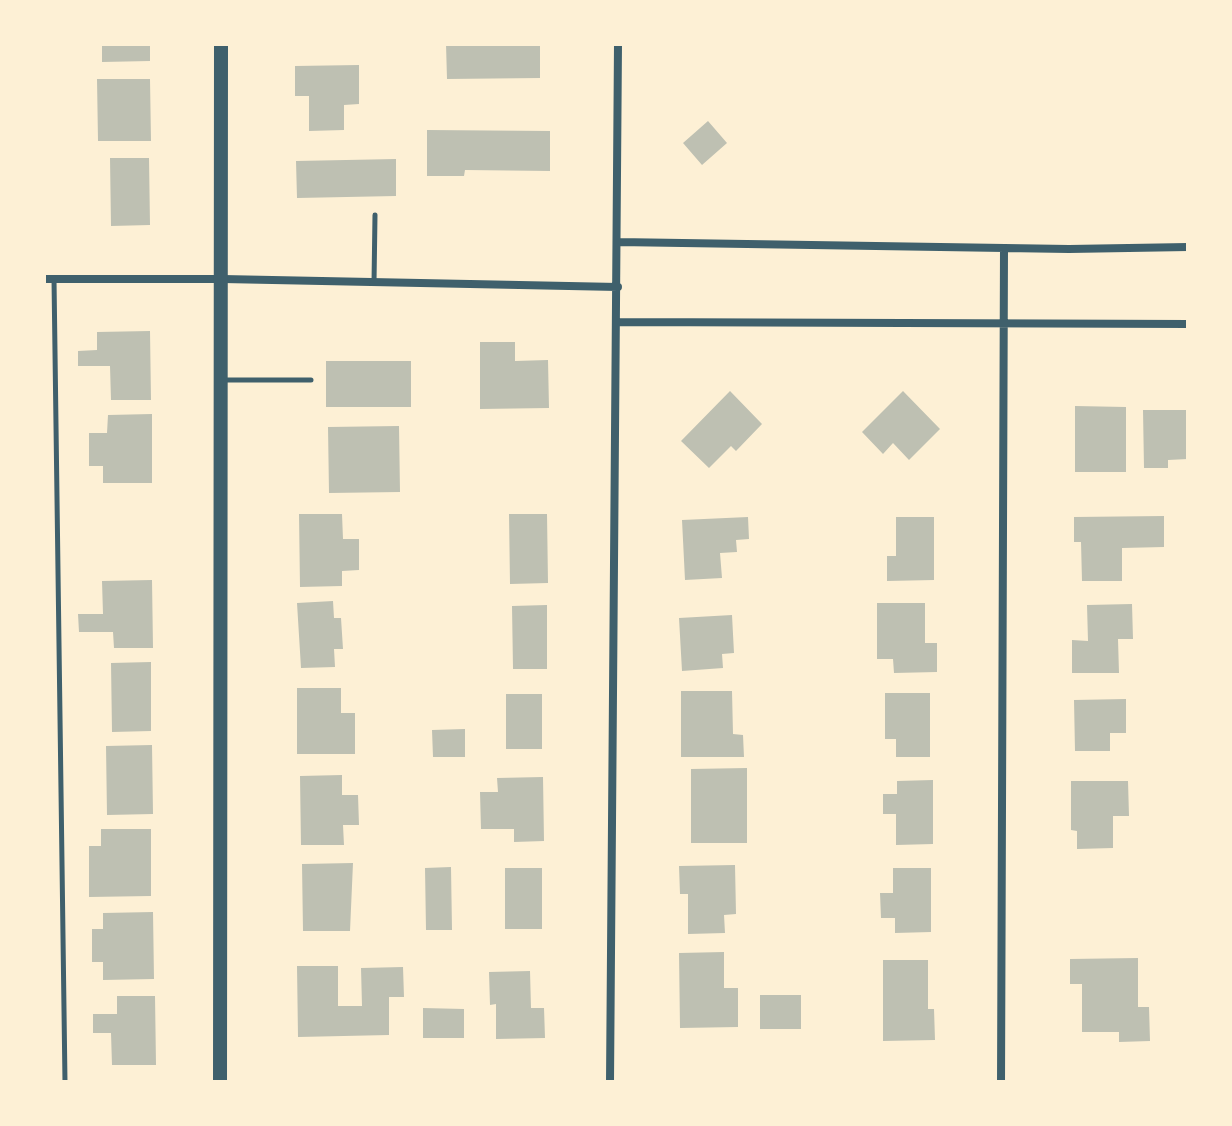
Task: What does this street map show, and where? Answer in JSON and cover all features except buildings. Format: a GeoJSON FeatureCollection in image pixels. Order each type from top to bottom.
{"type":"FeatureCollection","features":[{"type":"Feature","properties":{"kind":"street"},"geometry":{"type":"LineString","coordinates":[[220,1082],[221,44]]}},
{"type":"Feature","properties":{"kind":"street"},"geometry":{"type":"LineString","coordinates":[[610,1082],[618,44]]}},
{"type":"Feature","properties":{"kind":"street"},"geometry":{"type":"LineString","coordinates":[[618,242],[1004,248],[1188,247]]}},
{"type":"Feature","properties":{"kind":"street"},"geometry":{"type":"LineString","coordinates":[[1001,1082],[1004,248]]}},
{"type":"Feature","properties":{"kind":"street"},"geometry":{"type":"LineString","coordinates":[[49,279],[223,279],[618,287]]}},
{"type":"Feature","properties":{"kind":"street"},"geometry":{"type":"LineString","coordinates":[[618,322],[1188,324]]}},
{"type":"Feature","properties":{"kind":"lane"},"geometry":{"type":"LineString","coordinates":[[374,284],[375,215]]}},
{"type":"Feature","properties":{"kind":"lane"},"geometry":{"type":"LineString","coordinates":[[49,279],[65,1082]]}},
{"type":"Feature","properties":{"kind":"lane"},"geometry":{"type":"LineString","coordinates":[[219,380],[311,380]]}}]}
